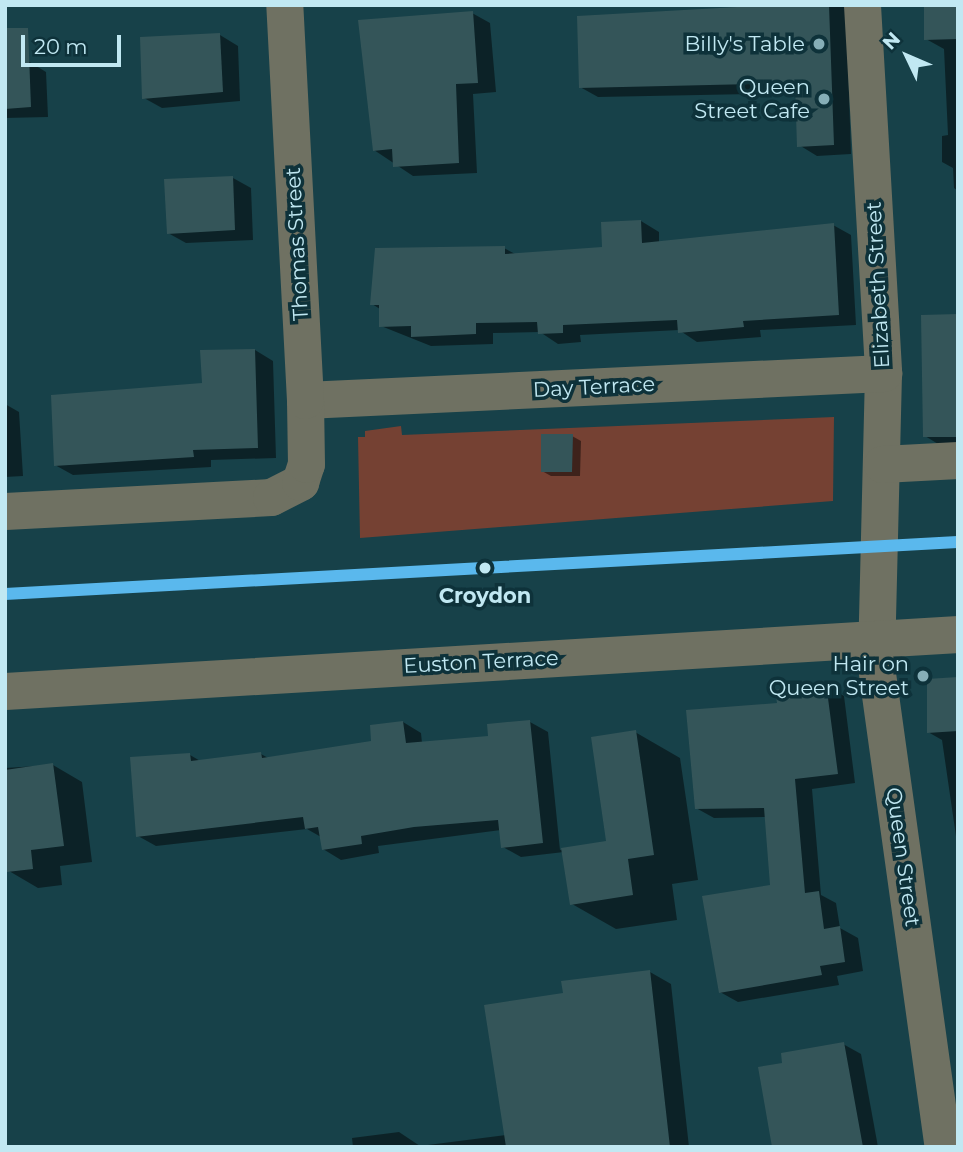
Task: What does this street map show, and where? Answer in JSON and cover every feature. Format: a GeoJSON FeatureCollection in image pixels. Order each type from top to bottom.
{"type":"FeatureCollection","features":[{"type":"Feature","properties":{"kind":"street","name":"Thomas Street"},"geometry":{"type":"LineString","coordinates":[[5,511],[271,497],[300,482],[306,464],[305,400],[284,5]]}},
{"type":"Feature","properties":{"kind":"street","name":"Elizabeth Street"},"geometry":{"type":"LineString","coordinates":[[862,5],[883,373],[880,565]]}},
{"type":"Feature","properties":{"kind":"street","name":"Day Terrace"},"geometry":{"type":"LineString","coordinates":[[305,400],[883,373]]}},
{"type":"Feature","properties":{"kind":"street"},"geometry":{"type":"LineString","coordinates":[[882,464],[958,460]]}},
{"type":"Feature","properties":{"kind":"street","name":"Queen Street"},"geometry":{"type":"LineString","coordinates":[[880,565],[878,680],[943,1147]]}},
{"type":"Feature","properties":{"kind":"street","name":"Euston Terrace"},"geometry":{"type":"LineString","coordinates":[[5,691],[958,634]]}},
{"type":"Feature","properties":{"kind":"shaded area"},"geometry":{"type":"Polygon","coordinates":[[[834,417],[833,501],[360,538],[358,437],[365,437],[365,431],[401,426],[402,435],[834,417]]]}},
{"type":"Feature","properties":{"kind":"building"},"geometry":{"type":"Polygon","coordinates":[[[774,5],[829,5],[834,145],[797,147],[795,83],[579,88],[577,16],[774,5]]]}},
{"type":"Feature","properties":{"kind":"building"},"geometry":{"type":"Polygon","coordinates":[[[924,5],[958,5],[958,39],[924,40],[924,5]]]}},
{"type":"Feature","properties":{"kind":"building"},"geometry":{"type":"Polygon","coordinates":[[[473,11],[478,83],[456,84],[459,163],[393,167],[392,149],[373,151],[358,20],[473,11]]]}},
{"type":"Feature","properties":{"kind":"building"},"geometry":{"type":"Polygon","coordinates":[[[5,28],[28,28],[31,107],[5,109],[5,28]]]}},
{"type":"Feature","properties":{"kind":"building"},"geometry":{"type":"Polygon","coordinates":[[[220,33],[223,92],[142,99],[140,37],[220,33]]]}},
{"type":"Feature","properties":{"kind":"building"},"geometry":{"type":"Polygon","coordinates":[[[233,176],[235,230],[167,234],[164,179],[233,176]]]}},
{"type":"Feature","properties":{"kind":"building"},"geometry":{"type":"Polygon","coordinates":[[[641,220],[642,243],[834,223],[839,315],[743,321],[744,327],[678,333],[677,320],[563,325],[563,333],[538,334],[537,322],[476,323],[476,334],[411,337],[411,326],[379,327],[379,305],[370,305],[375,248],[505,246],[505,254],[602,247],[601,222],[641,220]]]}},
{"type":"Feature","properties":{"kind":"building"},"geometry":{"type":"Polygon","coordinates":[[[958,314],[958,437],[923,437],[921,315],[958,314]]]}},
{"type":"Feature","properties":{"kind":"building"},"geometry":{"type":"Polygon","coordinates":[[[255,349],[258,448],[193,450],[194,457],[54,466],[51,395],[202,383],[200,350],[255,349]]]}},
{"type":"Feature","properties":{"kind":"building"},"geometry":{"type":"Polygon","coordinates":[[[541,434],[573,434],[572,472],[541,472],[541,434]]]}},
{"type":"Feature","properties":{"kind":"building"},"geometry":{"type":"Polygon","coordinates":[[[958,677],[958,731],[927,733],[927,679],[958,677]]]}},
{"type":"Feature","properties":{"kind":"building"},"geometry":{"type":"Polygon","coordinates":[[[826,683],[838,774],[795,779],[805,893],[819,891],[824,929],[840,926],[845,962],[820,966],[822,975],[719,993],[702,896],[770,885],[764,808],[695,809],[686,710],[777,703],[775,690],[826,683]]]}},
{"type":"Feature","properties":{"kind":"building"},"geometry":{"type":"Polygon","coordinates":[[[530,720],[543,843],[501,848],[498,820],[414,827],[361,836],[362,844],[322,850],[318,827],[305,829],[303,817],[136,837],[130,757],[190,753],[191,761],[261,752],[262,758],[371,741],[370,725],[403,721],[406,743],[488,736],[487,724],[530,720]]]}},
{"type":"Feature","properties":{"kind":"building"},"geometry":{"type":"Polygon","coordinates":[[[636,730],[654,855],[628,859],[633,895],[570,905],[561,848],[606,841],[591,737],[636,730]]]}},
{"type":"Feature","properties":{"kind":"building"},"geometry":{"type":"Polygon","coordinates":[[[53,763],[64,846],[31,850],[33,869],[7,872],[5,770],[53,763]]]}},
{"type":"Feature","properties":{"kind":"building"},"geometry":{"type":"Polygon","coordinates":[[[650,970],[670,1147],[506,1147],[484,1005],[563,993],[561,981],[650,970]]]}},
{"type":"Feature","properties":{"kind":"building"},"geometry":{"type":"Polygon","coordinates":[[[844,1042],[863,1147],[772,1147],[758,1067],[782,1063],[781,1053],[844,1042]]]}},
{"type":"Feature","properties":{"kind":"transit line"},"geometry":{"type":"LineString","coordinates":[[5,594],[958,542]]}},
{"type":"Feature","properties":{"kind":"place","name":"Billy's Table"},"geometry":{"type":"Point","coordinates":[819,44]}},
{"type":"Feature","properties":{"kind":"place","name":"Queen Street Cafe"},"geometry":{"type":"Point","coordinates":[824,99]}},
{"type":"Feature","properties":{"kind":"place","name":"Croydon"},"geometry":{"type":"Point","coordinates":[485,568]}},
{"type":"Feature","properties":{"kind":"place","name":"Hair on Queen Street"},"geometry":{"type":"Point","coordinates":[923,676]}}]}
